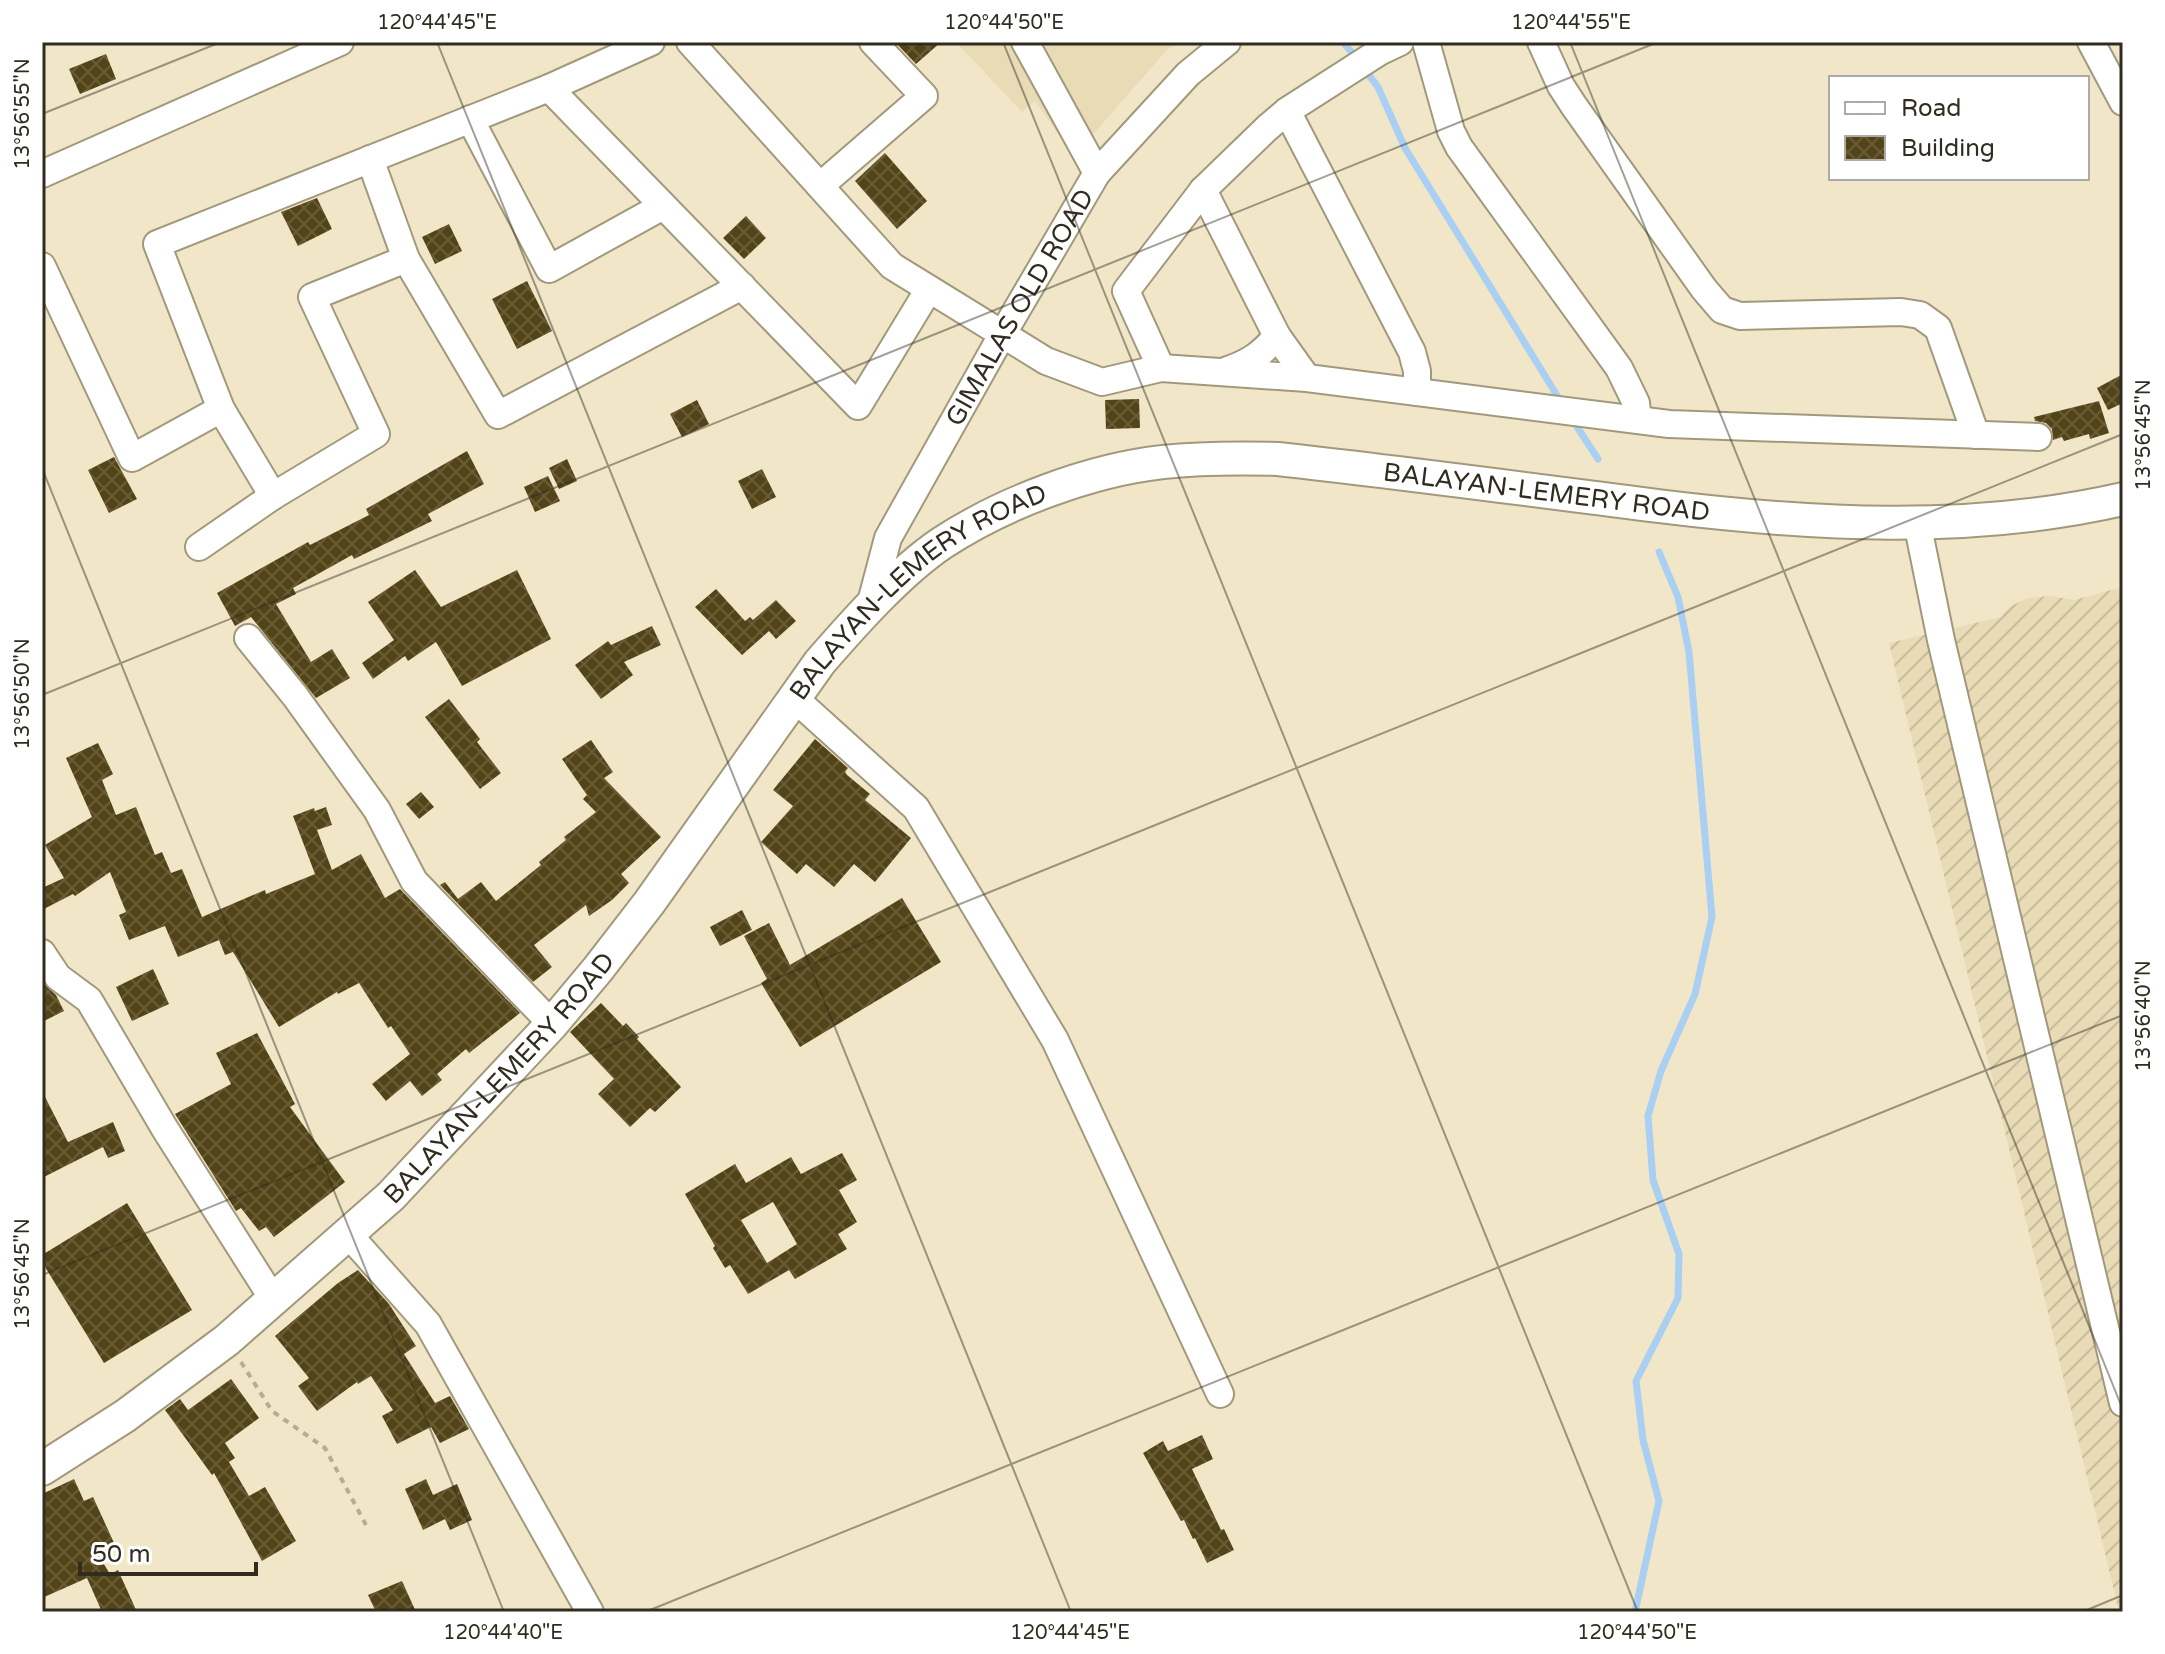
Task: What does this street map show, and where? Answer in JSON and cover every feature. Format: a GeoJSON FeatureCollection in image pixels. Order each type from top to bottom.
{"type":"FeatureCollection","features":[{"type":"Feature","properties":{"kind":"main road","name":"BALAYAN-LEMERY ROAD"},"geometry":{"type":"LineString","coordinates":[[42,1469],[125,1416],[227,1340],[391,1196],[552,1024],[649,903],[820,662],[869,610],[942,544],[1013,505],[1081,479],[1159,462],[1278,459],[1707,513],[1850,523],[2027,515],[2123,499]]}},
{"type":"Feature","properties":{"kind":"street"},"geometry":{"type":"LineString","coordinates":[[42,174],[340,42]]}},
{"type":"Feature","properties":{"kind":"street"},"geometry":{"type":"LineString","coordinates":[[273,496],[221,409],[157,244],[549,88],[651,42]]}},
{"type":"Feature","properties":{"kind":"street"},"geometry":{"type":"LineString","coordinates":[[690,42],[892,266],[1046,361],[1102,382],[1161,368],[1307,378],[1669,424],[2038,437]]}},
{"type":"Feature","properties":{"kind":"street"},"geometry":{"type":"LineString","coordinates":[[820,186],[924,96],[873,42]]}},
{"type":"Feature","properties":{"kind":"street"},"geometry":{"type":"LineString","coordinates":[[1025,42],[1097,173]]}},
{"type":"Feature","properties":{"kind":"street","name":"GIMALAS OLD ROAD"},"geometry":{"type":"LineString","coordinates":[[869,610],[888,538],[1097,173],[1188,74],[1227,42]]}},
{"type":"Feature","properties":{"kind":"street"},"geometry":{"type":"LineString","coordinates":[[1426,42],[1459,147],[1619,368],[1636,403],[1638,420]]}},
{"type":"Feature","properties":{"kind":"street"},"geometry":{"type":"LineString","coordinates":[[1541,42],[1574,106],[1722,310],[1740,316],[1901,312],[1920,315],[1938,328],[1976,435]]}},
{"type":"Feature","properties":{"kind":"street"},"geometry":{"type":"LineString","coordinates":[[2091,42],[2123,102]]}},
{"type":"Feature","properties":{"kind":"street"},"geometry":{"type":"LineString","coordinates":[[1161,368],[1126,291],[1203,190],[1287,111],[1390,47]]}},
{"type":"Feature","properties":{"kind":"street"},"geometry":{"type":"LineString","coordinates":[[549,88],[858,406],[929,289]]}},
{"type":"Feature","properties":{"kind":"street"},"geometry":{"type":"LineString","coordinates":[[1287,111],[1412,352],[1417,371],[1417,392]]}},
{"type":"Feature","properties":{"kind":"street"},"geometry":{"type":"LineString","coordinates":[[470,119],[549,269],[663,206]]}},
{"type":"Feature","properties":{"kind":"street"},"geometry":{"type":"LineString","coordinates":[[370,159],[406,259],[498,415],[742,286]]}},
{"type":"Feature","properties":{"kind":"street"},"geometry":{"type":"LineString","coordinates":[[1203,190],[1277,336],[1307,378]]}},
{"type":"Feature","properties":{"kind":"street"},"geometry":{"type":"LineString","coordinates":[[199,547],[273,496],[376,434],[312,297],[406,259]]}},
{"type":"Feature","properties":{"kind":"street"},"geometry":{"type":"LineString","coordinates":[[42,266],[132,458],[221,409]]}},
{"type":"Feature","properties":{"kind":"street"},"geometry":{"type":"LineString","coordinates":[[1220,372],[1255,359],[1277,336]]}},
{"type":"Feature","properties":{"kind":"street"},"geometry":{"type":"LineString","coordinates":[[1917,522],[1941,640],[2123,1403]]}},
{"type":"Feature","properties":{"kind":"street"},"geometry":{"type":"LineString","coordinates":[[248,638],[295,696],[377,810],[414,881],[552,1024]]}},
{"type":"Feature","properties":{"kind":"street"},"geometry":{"type":"LineString","coordinates":[[794,698],[916,808],[1055,1040],[1220,1394]]}},
{"type":"Feature","properties":{"kind":"street"},"geometry":{"type":"LineString","coordinates":[[42,953],[58,977],[89,1000],[165,1129],[273,1299]]}},
{"type":"Feature","properties":{"kind":"street"},"geometry":{"type":"LineString","coordinates":[[348,1234],[428,1324],[590,1612]]}},
{"type":"Feature","properties":{"kind":"path"},"geometry":{"type":"LineString","coordinates":[[227,1340],[272,1411],[325,1448],[366,1525]]}},
{"type":"Feature","properties":{"kind":"shaded area"},"geometry":{"type":"Polygon","coordinates":[[[956,42],[1180,42],[1167,50],[1074,156],[1035,101],[1022,112],[956,42]]]}},
{"type":"Feature","properties":{"kind":"shaded area"},"geometry":{"type":"Polygon","coordinates":[[[2123,587],[2123,1612],[2119,1612],[1889,643],[2001,617],[2009,607],[2028,598],[2051,596],[2074,600],[2123,587]]]}},
{"type":"Feature","properties":{"kind":"building"},"geometry":{"type":"Polygon","coordinates":[[[895,42],[941,42],[916,64],[895,42]]]}},
{"type":"Feature","properties":{"kind":"building"},"geometry":{"type":"Polygon","coordinates":[[[106,54],[116,79],[80,94],[69,69],[106,54]]]}},
{"type":"Feature","properties":{"kind":"building"},"geometry":{"type":"Polygon","coordinates":[[[885,153],[927,201],[897,229],[855,181],[885,153]]]}},
{"type":"Feature","properties":{"kind":"building"},"geometry":{"type":"Polygon","coordinates":[[[317,198],[332,229],[298,246],[281,212],[317,198]]]}},
{"type":"Feature","properties":{"kind":"building"},"geometry":{"type":"Polygon","coordinates":[[[746,216],[766,238],[744,259],[723,238],[746,216]]]}},
{"type":"Feature","properties":{"kind":"building"},"geometry":{"type":"Polygon","coordinates":[[[449,224],[462,251],[435,264],[422,237],[449,224]]]}},
{"type":"Feature","properties":{"kind":"building"},"geometry":{"type":"Polygon","coordinates":[[[527,281],[552,331],[517,349],[492,299],[527,281]]]}},
{"type":"Feature","properties":{"kind":"building"},"geometry":{"type":"Polygon","coordinates":[[[2123,374],[2123,403],[2108,410],[2097,388],[2123,374]]]}},
{"type":"Feature","properties":{"kind":"building"},"geometry":{"type":"Polygon","coordinates":[[[1139,399],[1140,428],[1106,429],[1105,400],[1139,399]]]}},
{"type":"Feature","properties":{"kind":"building"},"geometry":{"type":"Polygon","coordinates":[[[697,400],[709,424],[682,437],[670,414],[697,400]]]}},
{"type":"Feature","properties":{"kind":"building"},"geometry":{"type":"Polygon","coordinates":[[[2099,401],[2109,433],[2090,439],[2089,434],[2064,441],[2062,437],[2053,440],[2052,429],[2046,423],[2035,421],[2034,417],[2099,401]]]}},
{"type":"Feature","properties":{"kind":"building"},"geometry":{"type":"Polygon","coordinates":[[[467,451],[484,484],[428,514],[432,521],[354,559],[352,555],[293,588],[296,594],[276,604],[311,662],[332,649],[350,678],[316,698],[251,617],[235,626],[217,593],[308,542],[310,545],[369,515],[366,509],[467,451]]]}},
{"type":"Feature","properties":{"kind":"building"},"geometry":{"type":"Polygon","coordinates":[[[114,457],[137,499],[109,513],[88,470],[114,457]]]}},
{"type":"Feature","properties":{"kind":"building"},"geometry":{"type":"Polygon","coordinates":[[[567,459],[577,481],[559,489],[549,468],[567,459]]]}},
{"type":"Feature","properties":{"kind":"building"},"geometry":{"type":"Polygon","coordinates":[[[762,469],[776,497],[752,509],[738,481],[762,469]]]}},
{"type":"Feature","properties":{"kind":"building"},"geometry":{"type":"Polygon","coordinates":[[[548,476],[560,501],[535,512],[524,487],[548,476]]]}},
{"type":"Feature","properties":{"kind":"building"},"geometry":{"type":"Polygon","coordinates":[[[415,570],[441,607],[517,570],[551,639],[462,686],[436,642],[408,661],[405,656],[373,679],[362,663],[394,640],[368,602],[415,570]]]}},
{"type":"Feature","properties":{"kind":"building"},"geometry":{"type":"Polygon","coordinates":[[[716,589],[745,621],[750,617],[753,620],[776,600],[796,621],[776,639],[769,631],[742,655],[695,607],[716,589]]]}},
{"type":"Feature","properties":{"kind":"building"},"geometry":{"type":"Polygon","coordinates":[[[652,626],[661,645],[624,662],[633,675],[601,699],[575,665],[608,641],[611,645],[652,626]]]}},
{"type":"Feature","properties":{"kind":"building"},"geometry":{"type":"Polygon","coordinates":[[[449,699],[501,773],[480,789],[425,717],[449,699]]]}},
{"type":"Feature","properties":{"kind":"building"},"geometry":{"type":"Polygon","coordinates":[[[815,739],[848,768],[845,772],[847,775],[870,794],[865,800],[911,838],[875,882],[854,864],[834,887],[806,864],[797,874],[761,842],[793,806],[773,790],[815,739]]]}},
{"type":"Feature","properties":{"kind":"building"},"geometry":{"type":"Polygon","coordinates":[[[591,740],[613,772],[604,778],[661,837],[621,874],[629,883],[612,900],[589,916],[586,905],[534,945],[552,967],[533,982],[440,885],[445,882],[458,899],[481,882],[496,901],[541,865],[539,862],[566,840],[564,837],[596,812],[583,799],[587,795],[562,759],[591,740]]]}},
{"type":"Feature","properties":{"kind":"building"},"geometry":{"type":"Polygon","coordinates":[[[98,743],[113,774],[102,780],[116,815],[136,807],[155,855],[162,852],[171,873],[182,869],[202,917],[265,890],[266,894],[315,874],[293,816],[326,807],[332,825],[317,830],[332,870],[361,854],[385,898],[400,889],[520,1013],[469,1053],[466,1049],[437,1074],[442,1080],[422,1096],[410,1081],[386,1101],[372,1084],[410,1054],[391,1026],[388,1028],[359,983],[337,992],[279,1027],[233,952],[225,955],[219,940],[178,957],[165,926],[129,940],[119,915],[126,912],[110,872],[75,896],[73,894],[42,910],[42,888],[64,878],[45,845],[92,817],[66,758],[98,743]]]}},
{"type":"Feature","properties":{"kind":"building"},"geometry":{"type":"Polygon","coordinates":[[[421,792],[434,807],[419,819],[406,804],[421,792]]]}},
{"type":"Feature","properties":{"kind":"building"},"geometry":{"type":"Polygon","coordinates":[[[902,898],[941,962],[800,1047],[761,983],[767,979],[744,936],[769,923],[790,965],[902,898]]]}},
{"type":"Feature","properties":{"kind":"building"},"geometry":{"type":"Polygon","coordinates":[[[742,910],[752,930],[720,946],[710,927],[742,910]]]}},
{"type":"Feature","properties":{"kind":"building"},"geometry":{"type":"Polygon","coordinates":[[[153,969],[169,1004],[132,1021],[116,987],[153,969]]]}},
{"type":"Feature","properties":{"kind":"building"},"geometry":{"type":"Polygon","coordinates":[[[42,982],[56,995],[64,1011],[42,1022],[42,982]]]}},
{"type":"Feature","properties":{"kind":"building"},"geometry":{"type":"Polygon","coordinates":[[[601,1003],[623,1026],[626,1023],[681,1087],[655,1112],[650,1108],[630,1127],[598,1094],[614,1079],[570,1032],[601,1003]]]}},
{"type":"Feature","properties":{"kind":"building"},"geometry":{"type":"Polygon","coordinates":[[[257,1033],[295,1104],[290,1107],[345,1182],[274,1237],[266,1227],[259,1231],[241,1208],[236,1211],[175,1114],[231,1084],[216,1053],[257,1033]]]}},
{"type":"Feature","properties":{"kind":"building"},"geometry":{"type":"Polygon","coordinates":[[[42,1091],[68,1142],[113,1122],[125,1151],[108,1158],[103,1147],[42,1178],[42,1091]]]}},
{"type":"Feature","properties":{"kind":"building"},"geometry":{"type":"Polygon","coordinates":[[[842,1153],[857,1180],[839,1190],[857,1222],[838,1234],[847,1249],[795,1279],[789,1270],[748,1294],[730,1265],[725,1268],[685,1194],[735,1164],[746,1183],[791,1157],[801,1174],[842,1153]],[[773,1202],[741,1220],[767,1263],[797,1244],[773,1202]]]}},
{"type":"Feature","properties":{"kind":"building"},"geometry":{"type":"Polygon","coordinates":[[[127,1203],[192,1310],[104,1363],[42,1262],[42,1255],[127,1203]]]}},
{"type":"Feature","properties":{"kind":"building"},"geometry":{"type":"Polygon","coordinates":[[[358,1270],[389,1304],[416,1346],[404,1354],[435,1403],[450,1396],[469,1429],[440,1443],[431,1427],[397,1444],[382,1416],[393,1410],[371,1376],[357,1382],[317,1411],[298,1386],[309,1378],[275,1336],[358,1270]]]}},
{"type":"Feature","properties":{"kind":"building"},"geometry":{"type":"Polygon","coordinates":[[[231,1379],[259,1418],[225,1443],[235,1458],[229,1462],[249,1496],[265,1487],[296,1541],[262,1561],[214,1473],[212,1475],[165,1410],[180,1399],[188,1410],[231,1379]]]}},
{"type":"Feature","properties":{"kind":"building"},"geometry":{"type":"Polygon","coordinates":[[[1202,1435],[1213,1459],[1192,1469],[1234,1550],[1207,1563],[1143,1453],[1163,1441],[1168,1451],[1202,1435]]]}},
{"type":"Feature","properties":{"kind":"building"},"geometry":{"type":"Polygon","coordinates":[[[74,1479],[84,1501],[93,1497],[115,1545],[99,1556],[110,1574],[118,1570],[137,1612],[102,1612],[87,1578],[42,1598],[42,1494],[74,1479]]]}},
{"type":"Feature","properties":{"kind":"building"},"geometry":{"type":"Polygon","coordinates":[[[426,1479],[433,1495],[457,1484],[472,1520],[450,1530],[445,1519],[423,1530],[405,1489],[426,1479]]]}},
{"type":"Feature","properties":{"kind":"building"},"geometry":{"type":"Polygon","coordinates":[[[402,1581],[416,1612],[376,1612],[368,1595],[402,1581]]]}},
{"type":"Feature","properties":{"kind":"waterway"},"geometry":{"type":"LineString","coordinates":[[1343,42],[1357,59]]}},
{"type":"Feature","properties":{"kind":"waterway"},"geometry":{"type":"LineString","coordinates":[[1364,69],[1378,87],[1405,148],[1561,402]]}},
{"type":"Feature","properties":{"kind":"waterway"},"geometry":{"type":"LineString","coordinates":[[1572,419],[1598,459]]}},
{"type":"Feature","properties":{"kind":"waterway"},"geometry":{"type":"LineString","coordinates":[[1635,1612],[1659,1501],[1643,1440],[1636,1381],[1678,1298],[1679,1254],[1653,1180],[1648,1116],[1661,1071],[1695,994],[1712,917],[1689,652],[1678,597],[1659,552]]}}]}
